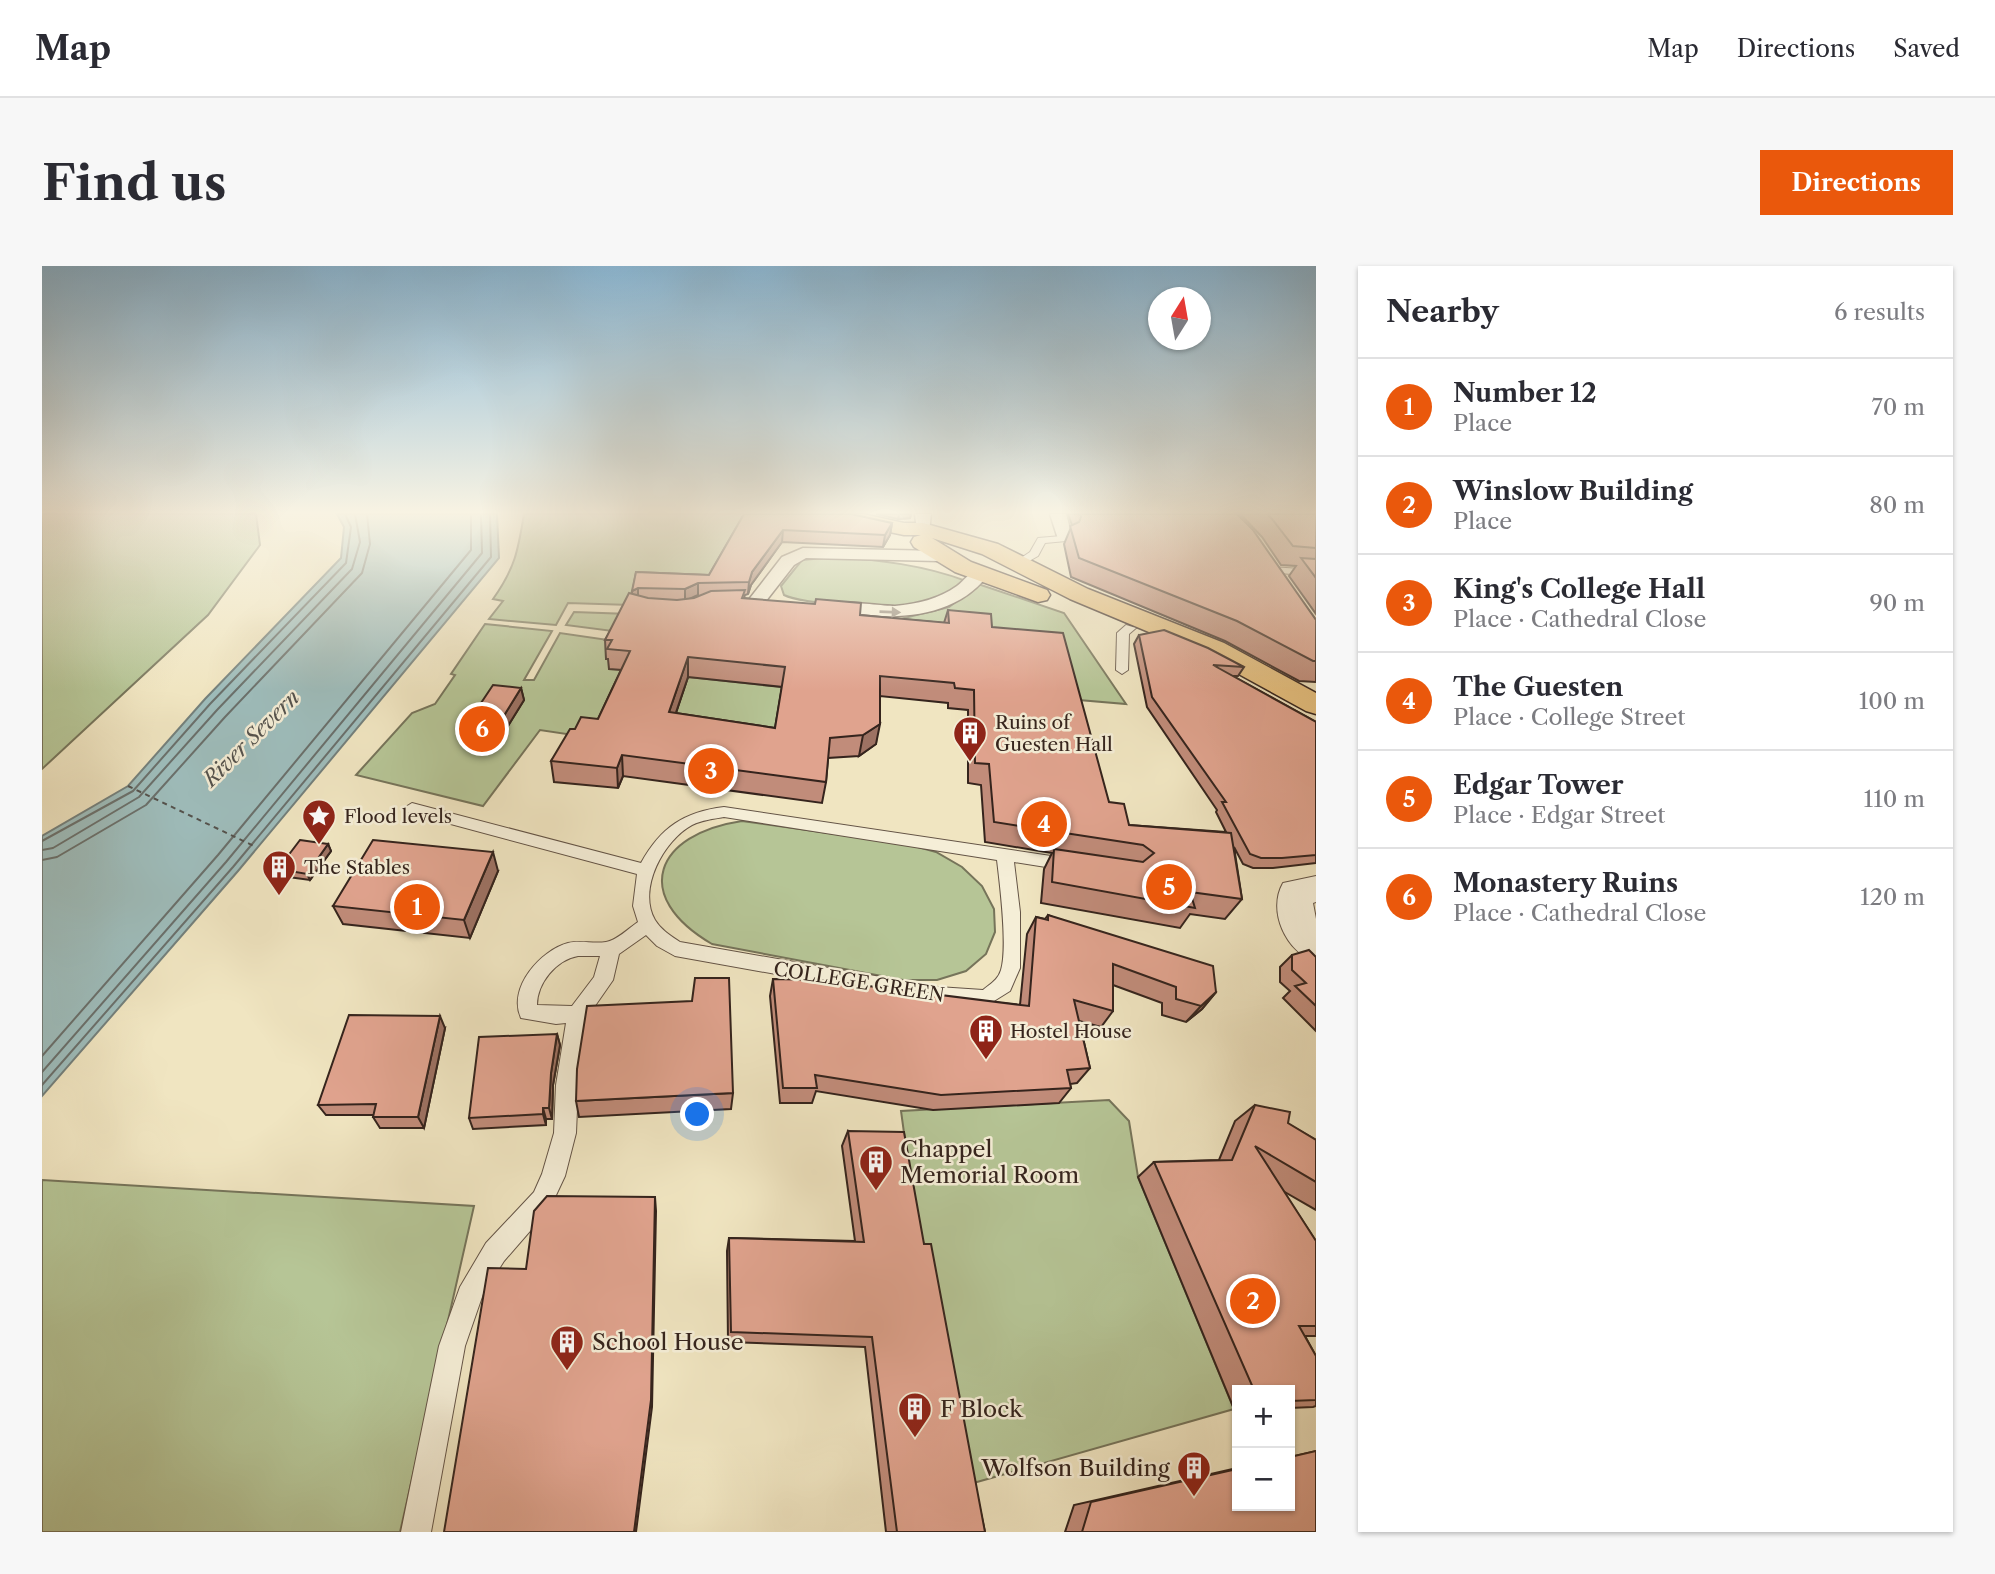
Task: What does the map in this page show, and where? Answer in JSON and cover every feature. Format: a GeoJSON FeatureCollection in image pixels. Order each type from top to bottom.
{"type":"FeatureCollection","features":[{"type":"Feature","properties":{"kind":"main road"},"geometry":{"type":"LineString","coordinates":[[999,573],[1055,582],[1214,649],[1316,705]]}},
{"type":"Feature","properties":{"kind":"main road"},"geometry":{"type":"LineString","coordinates":[[999,573],[1206,662],[1316,723]]}},
{"type":"Feature","properties":{"kind":"street"},"geometry":{"type":"LineString","coordinates":[[733,602],[764,603],[781,573]]}},
{"type":"Feature","properties":{"kind":"street"},"geometry":{"type":"LineString","coordinates":[[811,606],[879,612],[924,610],[999,573]]}},
{"type":"Feature","properties":{"kind":"street"},"geometry":{"type":"LineString","coordinates":[[1271,573],[1275,580]]}},
{"type":"Feature","properties":{"kind":"street"},"geometry":{"type":"LineString","coordinates":[[1313,944],[1297,920],[1292,903],[1296,892],[1316,889]]}},
{"type":"Feature","properties":{"kind":"lane"},"geometry":{"type":"LineString","coordinates":[[1275,580],[1316,573]]}},
{"type":"Feature","properties":{"kind":"lane"},"geometry":{"type":"LineString","coordinates":[[1122,670],[1123,633],[1130,628]]}},
{"type":"Feature","properties":{"kind":"lane"},"geometry":{"type":"LineString","coordinates":[[412,808],[646,870]]}},
{"type":"Feature","properties":{"kind":"lane"},"geometry":{"type":"LineString","coordinates":[[578,1014],[556,1016],[528,1012],[526,993],[549,960],[561,953],[574,948],[611,950],[646,926],[642,887],[646,870],[670,831],[705,813],[724,812],[1090,868]]}},
{"type":"Feature","properties":{"kind":"lane","name":"COLLEGE GREEN"},"geometry":{"type":"LineString","coordinates":[[646,926],[658,939],[688,953],[938,995],[986,998],[1003,985],[1012,968],[1011,912],[1005,854]]}},
{"type":"Feature","properties":{"kind":"lane"},"geometry":{"type":"LineString","coordinates":[[416,1532],[452,1346],[473,1287],[495,1252],[542,1200],[553,1175],[565,1133],[567,1085],[578,1014],[603,980],[611,950]]}},
{"type":"Feature","properties":{"kind":"green space"},"geometry":{"type":"Polygon","coordinates":[[[42,573],[239,573],[208,615],[42,769],[42,573]]]}},
{"type":"Feature","properties":{"kind":"green space"},"geometry":{"type":"Polygon","coordinates":[[[508,573],[730,573],[631,605],[568,603],[556,625],[489,619],[503,601],[493,599],[508,573]]]}},
{"type":"Feature","properties":{"kind":"green space"},"geometry":{"type":"Polygon","coordinates":[[[791,573],[941,573],[966,581],[931,601],[908,607],[829,604],[784,595],[781,586],[791,573]]]}},
{"type":"Feature","properties":{"kind":"green space"},"geometry":{"type":"Polygon","coordinates":[[[978,584],[1064,613],[1126,704],[1067,699],[900,619],[949,607],[978,584]]]}},
{"type":"Feature","properties":{"kind":"green space"},"geometry":{"type":"Polygon","coordinates":[[[574,612],[629,614],[620,632],[566,625],[574,612]]]}},
{"type":"Feature","properties":{"kind":"green space"},"geometry":{"type":"Polygon","coordinates":[[[485,624],[552,631],[524,680],[534,680],[560,633],[615,641],[607,659],[665,674],[600,739],[540,730],[483,806],[356,775],[412,713],[435,704],[455,675],[451,674],[485,624]]]}},
{"type":"Feature","properties":{"kind":"green space"},"geometry":{"type":"Polygon","coordinates":[[[688,677],[783,687],[772,748],[669,733],[688,677]]]}},
{"type":"Feature","properties":{"kind":"green space"},"geometry":{"type":"Polygon","coordinates":[[[742,821],[907,844],[936,852],[962,867],[982,886],[994,909],[995,932],[986,954],[966,971],[937,980],[903,980],[712,944],[686,925],[670,906],[663,887],[664,869],[673,853],[689,839],[712,828],[742,821]]]}},
{"type":"Feature","properties":{"kind":"green space"},"geometry":{"type":"Polygon","coordinates":[[[1109,1100],[1129,1121],[1138,1177],[1232,1410],[963,1486],[921,1257],[901,1111],[1109,1100]]]}},
{"type":"Feature","properties":{"kind":"green space"},"geometry":{"type":"Polygon","coordinates":[[[42,1180],[474,1206],[400,1532],[42,1532],[42,1180]]]}},
{"type":"Feature","properties":{"kind":"water","name":"River Severn"},"geometry":{"type":"Polygon","coordinates":[[[326,573],[486,573],[238,871],[42,1096],[42,836],[128,786],[205,699],[326,573]]]}},
{"type":"Feature","properties":{"kind":"building"},"geometry":{"type":"Polygon","coordinates":[[[636,573],[752,573],[749,582],[698,583],[685,589],[638,588],[632,591],[636,573]]]}},
{"type":"Feature","properties":{"kind":"building"},"geometry":{"type":"Polygon","coordinates":[[[1117,573],[1283,573],[1316,620],[1316,661],[1237,621],[1117,573]]]}},
{"type":"Feature","properties":{"kind":"building"},"geometry":{"type":"Polygon","coordinates":[[[745,590],[742,598],[815,604],[816,599],[861,603],[860,615],[949,623],[948,610],[991,614],[992,627],[1063,633],[1109,802],[1124,804],[1129,825],[1231,833],[1242,899],[1190,892],[1195,908],[1052,882],[1054,849],[1143,862],[1154,853],[1143,845],[994,822],[989,764],[975,763],[974,690],[955,688],[954,683],[880,676],[880,724],[863,735],[830,738],[826,782],[622,755],[617,768],[551,761],[570,729],[575,729],[581,717],[598,719],[630,651],[607,649],[612,640],[605,640],[629,593],[648,598],[677,600],[694,598],[711,591],[745,590]],[[688,657],[669,712],[775,728],[785,667],[688,657]]]}},
{"type":"Feature","properties":{"kind":"building"},"geometry":{"type":"Polygon","coordinates":[[[1164,630],[1208,648],[1244,667],[1213,665],[1316,722],[1316,855],[1261,858],[1250,854],[1222,802],[1226,802],[1152,697],[1139,635],[1164,630]]]}},
{"type":"Feature","properties":{"kind":"building"},"geometry":{"type":"Polygon","coordinates":[[[493,685],[521,688],[500,722],[471,718],[493,685]]]}},
{"type":"Feature","properties":{"kind":"building"},"geometry":{"type":"Polygon","coordinates":[[[300,840],[328,844],[307,874],[278,869],[300,840]]]}},
{"type":"Feature","properties":{"kind":"building"},"geometry":{"type":"Polygon","coordinates":[[[373,840],[493,852],[464,920],[333,906],[373,840]]]}},
{"type":"Feature","properties":{"kind":"building"},"geometry":{"type":"Polygon","coordinates":[[[1048,915],[1213,966],[1216,992],[1201,1006],[1176,999],[1176,987],[1113,964],[1113,1011],[1074,1000],[1090,1068],[1067,1070],[1071,1088],[941,1095],[815,1075],[817,1088],[783,1088],[773,979],[820,980],[1029,1006],[1036,917],[1048,920],[1048,915]]]}},
{"type":"Feature","properties":{"kind":"building"},"geometry":{"type":"Polygon","coordinates":[[[1309,950],[1316,957],[1316,1006],[1295,986],[1306,983],[1292,970],[1292,955],[1309,950]]]}},
{"type":"Feature","properties":{"kind":"building"},"geometry":{"type":"Polygon","coordinates":[[[695,978],[729,978],[733,1093],[576,1101],[577,1069],[587,1006],[692,1001],[695,978]]]}},
{"type":"Feature","properties":{"kind":"building"},"geometry":{"type":"Polygon","coordinates":[[[349,1015],[440,1016],[418,1117],[373,1117],[376,1104],[318,1105],[349,1015]]]}},
{"type":"Feature","properties":{"kind":"building"},"geometry":{"type":"Polygon","coordinates":[[[557,1034],[549,1108],[543,1108],[543,1114],[469,1118],[479,1037],[557,1034]]]}},
{"type":"Feature","properties":{"kind":"building"},"geometry":{"type":"Polygon","coordinates":[[[1255,1105],[1290,1112],[1288,1123],[1316,1140],[1316,1182],[1255,1146],[1316,1241],[1316,1326],[1299,1326],[1316,1356],[1316,1400],[1295,1401],[1295,1385],[1252,1385],[1154,1162],[1232,1160],[1255,1105]]]}},
{"type":"Feature","properties":{"kind":"building","name":"F Block"},"geometry":{"type":"Polygon","coordinates":[[[848,1131],[904,1132],[924,1244],[931,1244],[985,1532],[897,1532],[872,1337],[731,1332],[729,1238],[864,1242],[848,1131]]]}},
{"type":"Feature","properties":{"kind":"building","name":"School House"},"geometry":{"type":"Polygon","coordinates":[[[547,1196],[655,1197],[651,1400],[634,1532],[444,1532],[488,1268],[526,1269],[534,1211],[547,1196]]]}},
{"type":"Feature","properties":{"kind":"building","name":"Wolfson Building"},"geometry":{"type":"Polygon","coordinates":[[[1316,1451],[1316,1532],[1082,1532],[1091,1502],[1232,1470],[1232,1511],[1295,1511],[1295,1456],[1316,1451]]]}},
{"type":"Feature","properties":{"kind":"ferry route"},"geometry":{"type":"LineString","coordinates":[[128,786],[256,847]]}},
{"type":"Feature","properties":{"kind":"place","name":"Monastery Ruins"},"geometry":{"type":"Point","coordinates":[482,729]}},
{"type":"Feature","properties":{"kind":"place","name":"Ruins of Guesten Hall"},"geometry":{"type":"Point","coordinates":[970,763]}},
{"type":"Feature","properties":{"kind":"place","name":"King's College Hall"},"geometry":{"type":"Point","coordinates":[711,771]}},
{"type":"Feature","properties":{"kind":"place","name":"The Guesten"},"geometry":{"type":"Point","coordinates":[1044,824]}},
{"type":"Feature","properties":{"kind":"place","name":"Flood levels"},"geometry":{"type":"Point","coordinates":[319,846]}},
{"type":"Feature","properties":{"kind":"place","name":"Edgar Tower"},"geometry":{"type":"Point","coordinates":[1169,887]}},
{"type":"Feature","properties":{"kind":"place","name":"The Stables"},"geometry":{"type":"Point","coordinates":[279,897]}},
{"type":"Feature","properties":{"kind":"place","name":"Number 12"},"geometry":{"type":"Point","coordinates":[417,907]}},
{"type":"Feature","properties":{"kind":"place","name":"Hostel House"},"geometry":{"type":"Point","coordinates":[986,1061]}},
{"type":"Feature","properties":{"kind":"place","name":"Chappel Memorial Room"},"geometry":{"type":"Point","coordinates":[876,1192]}},
{"type":"Feature","properties":{"kind":"place","name":"Winslow Building"},"geometry":{"type":"Point","coordinates":[1253,1301]}},
{"type":"Feature","properties":{"kind":"place","name":"School House"},"geometry":{"type":"Point","coordinates":[567,1372]}},
{"type":"Feature","properties":{"kind":"place","name":"F Block"},"geometry":{"type":"Point","coordinates":[915,1439]}},
{"type":"Feature","properties":{"kind":"place","name":"Wolfson Building"},"geometry":{"type":"Point","coordinates":[1194,1498]}}]}
